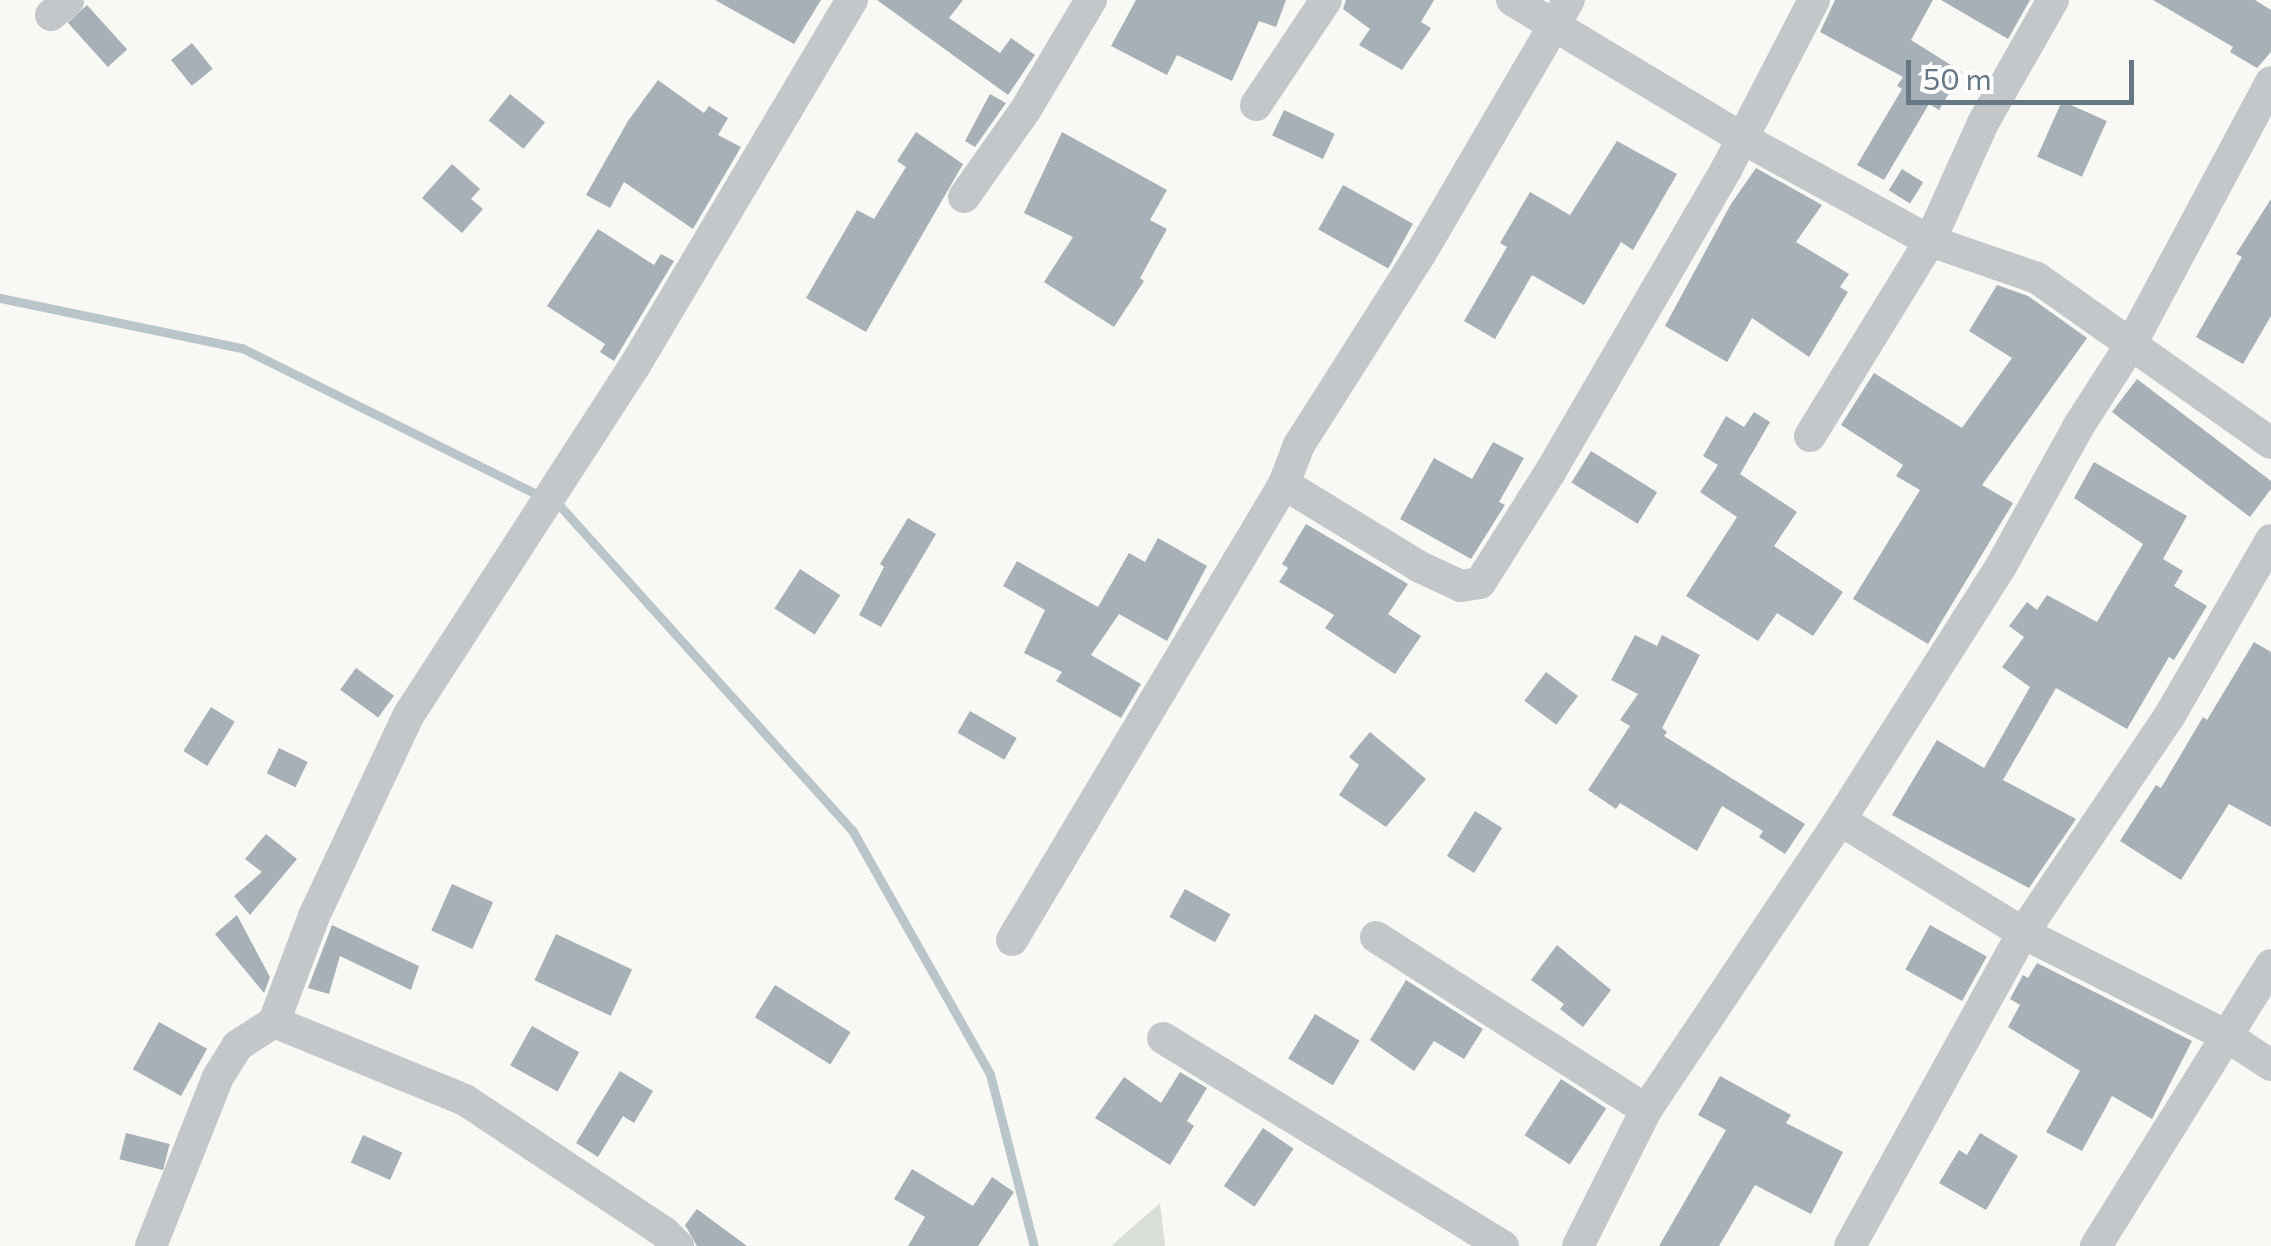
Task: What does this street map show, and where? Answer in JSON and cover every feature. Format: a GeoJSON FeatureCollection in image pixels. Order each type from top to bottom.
{"type":"FeatureCollection","features":[{"type":"Feature","properties":{"kind":"street"},"geometry":{"type":"LineString","coordinates":[[151,1246],[218,1077],[237,1046],[274,1022],[314,916],[408,716],[634,367],[852,0]]}},
{"type":"Feature","properties":{"kind":"street"},"geometry":{"type":"LineString","coordinates":[[964,197],[1026,109],[1091,0]]}},
{"type":"Feature","properties":{"kind":"street"},"geometry":{"type":"LineString","coordinates":[[1256,105],[1326,0]]}},
{"type":"Feature","properties":{"kind":"street"},"geometry":{"type":"LineString","coordinates":[[1512,0],[1561,13],[1740,137],[1930,242],[2037,278],[2271,443]]}},
{"type":"Feature","properties":{"kind":"street"},"geometry":{"type":"LineString","coordinates":[[1284,484],[1420,567],[1461,586],[1480,583],[1549,474],[1814,0]]}},
{"type":"Feature","properties":{"kind":"street"},"geometry":{"type":"LineString","coordinates":[[1810,436],[1930,242],[1983,123],[2053,0]]}},
{"type":"Feature","properties":{"kind":"street"},"geometry":{"type":"LineString","coordinates":[[1012,940],[1284,484],[1299,445],[1420,253],[1561,13]]}},
{"type":"Feature","properties":{"kind":"street"},"geometry":{"type":"LineString","coordinates":[[1586,1244],[1646,1110],[1840,820],[2000,568],[2078,428],[2130,346],[2271,82]]}},
{"type":"Feature","properties":{"kind":"street"},"geometry":{"type":"LineString","coordinates":[[1850,1246],[2023,933],[2170,715],[2271,540]]}},
{"type":"Feature","properties":{"kind":"street"},"geometry":{"type":"LineString","coordinates":[[1840,820],[2023,933],[2224,1035],[2271,1064]]}},
{"type":"Feature","properties":{"kind":"street"},"geometry":{"type":"LineString","coordinates":[[1376,937],[1646,1110]]}},
{"type":"Feature","properties":{"kind":"street"},"geometry":{"type":"LineString","coordinates":[[2096,1246],[2271,965]]}},
{"type":"Feature","properties":{"kind":"street"},"geometry":{"type":"LineString","coordinates":[[274,1022],[465,1100],[664,1232],[678,1246]]}},
{"type":"Feature","properties":{"kind":"street"},"geometry":{"type":"LineString","coordinates":[[1162,1038],[1503,1246]]}},
{"type":"Feature","properties":{"kind":"shaded area"},"geometry":{"type":"Polygon","coordinates":[[[1160,1203],[1165,1246],[1111,1246],[1160,1203]]]}},
{"type":"Feature","properties":{"kind":"building"},"geometry":{"type":"Polygon","coordinates":[[[715,0],[821,0],[794,44],[715,0]]]}},
{"type":"Feature","properties":{"kind":"building"},"geometry":{"type":"Polygon","coordinates":[[[877,0],[963,0],[949,18],[1000,53],[1011,38],[1035,55],[1008,95],[877,0]]]}},
{"type":"Feature","properties":{"kind":"building"},"geometry":{"type":"Polygon","coordinates":[[[1136,0],[1286,0],[1276,27],[1259,21],[1232,81],[1177,55],[1167,75],[1111,46],[1136,0]]]}},
{"type":"Feature","properties":{"kind":"building"},"geometry":{"type":"Polygon","coordinates":[[[1346,0],[1434,0],[1421,22],[1431,28],[1402,70],[1359,45],[1370,29],[1343,9],[1346,0]]]}},
{"type":"Feature","properties":{"kind":"building"},"geometry":{"type":"Polygon","coordinates":[[[1835,0],[1933,0],[1911,40],[1962,72],[1939,110],[1929,104],[1884,180],[1857,165],[1902,89],[1897,86],[1903,77],[1820,32],[1835,0]]]}},
{"type":"Feature","properties":{"kind":"building"},"geometry":{"type":"Polygon","coordinates":[[[1941,0],[2030,0],[2008,39],[1941,0]]]}},
{"type":"Feature","properties":{"kind":"building"},"geometry":{"type":"Polygon","coordinates":[[[2153,0],[2255,0],[2271,10],[2271,52],[2257,68],[2230,52],[2233,47],[2153,0]]]}},
{"type":"Feature","properties":{"kind":"building"},"geometry":{"type":"Polygon","coordinates":[[[87,5],[127,50],[108,67],[68,22],[87,5]]]}},
{"type":"Feature","properties":{"kind":"building"},"geometry":{"type":"Polygon","coordinates":[[[192,43],[213,69],[192,86],[171,60],[192,43]]]}},
{"type":"Feature","properties":{"kind":"building"},"geometry":{"type":"Polygon","coordinates":[[[658,80],[704,113],[709,106],[728,118],[718,135],[741,147],[693,229],[624,182],[610,208],[586,195],[628,121],[658,80]]]}},
{"type":"Feature","properties":{"kind":"building"},"geometry":{"type":"Polygon","coordinates":[[[510,94],[545,122],[524,149],[489,120],[510,94]]]}},
{"type":"Feature","properties":{"kind":"building"},"geometry":{"type":"Polygon","coordinates":[[[990,94],[1006,103],[975,147],[965,141],[990,94]]]}},
{"type":"Feature","properties":{"kind":"building"},"geometry":{"type":"Polygon","coordinates":[[[2062,101],[2107,121],[2082,177],[2037,157],[2062,101]]]}},
{"type":"Feature","properties":{"kind":"building"},"geometry":{"type":"Polygon","coordinates":[[[1284,110],[1335,134],[1323,159],[1272,135],[1284,110]]]}},
{"type":"Feature","properties":{"kind":"building"},"geometry":{"type":"Polygon","coordinates":[[[916,132],[963,164],[866,332],[806,298],[857,210],[874,219],[906,167],[897,161],[916,132]]]}},
{"type":"Feature","properties":{"kind":"building"},"geometry":{"type":"Polygon","coordinates":[[[1062,132],[1167,190],[1150,220],[1167,229],[1140,278],[1144,281],[1114,327],[1044,282],[1073,237],[1024,213],[1062,132]]]}},
{"type":"Feature","properties":{"kind":"building"},"geometry":{"type":"Polygon","coordinates":[[[1617,141],[1677,174],[1633,250],[1621,242],[1584,305],[1532,275],[1495,339],[1464,321],[1507,247],[1500,243],[1530,192],[1570,215],[1617,141]]]}},
{"type":"Feature","properties":{"kind":"building"},"geometry":{"type":"Polygon","coordinates":[[[452,164],[480,189],[471,199],[483,209],[462,233],[422,198],[452,164]]]}},
{"type":"Feature","properties":{"kind":"building"},"geometry":{"type":"Polygon","coordinates":[[[1756,168],[1822,205],[1796,242],[1849,274],[1840,287],[1848,292],[1809,357],[1752,318],[1727,362],[1665,326],[1731,204],[1756,168]]]}},
{"type":"Feature","properties":{"kind":"building"},"geometry":{"type":"Polygon","coordinates":[[[1902,169],[1923,182],[1910,203],[1889,190],[1902,169]]]}},
{"type":"Feature","properties":{"kind":"building"},"geometry":{"type":"Polygon","coordinates":[[[1343,185],[1413,224],[1388,268],[1318,230],[1343,185]]]}},
{"type":"Feature","properties":{"kind":"building"},"geometry":{"type":"Polygon","coordinates":[[[2271,199],[2271,316],[2243,364],[2196,337],[2242,257],[2236,254],[2271,199]]]}},
{"type":"Feature","properties":{"kind":"building"},"geometry":{"type":"Polygon","coordinates":[[[598,229],[654,265],[661,254],[674,261],[614,361],[600,352],[605,344],[547,306],[598,229]]]}},
{"type":"Feature","properties":{"kind":"building"},"geometry":{"type":"Polygon","coordinates":[[[1997,285],[2028,296],[2087,338],[1982,485],[2013,503],[1928,644],[1853,599],[1920,490],[1896,476],[1903,465],[1841,425],[1874,373],[1962,428],[2012,358],[1969,331],[1997,285]]]}},
{"type":"Feature","properties":{"kind":"building"},"geometry":{"type":"Polygon","coordinates":[[[2137,379],[2271,481],[2271,489],[2250,517],[2112,412],[2137,379]]]}},
{"type":"Feature","properties":{"kind":"building"},"geometry":{"type":"Polygon","coordinates":[[[1754,412],[1770,422],[1740,474],[1797,512],[1774,546],[1843,592],[1813,636],[1777,613],[1758,641],[1686,596],[1737,517],[1700,492],[1718,465],[1703,456],[1726,416],[1744,427],[1754,412]]]}},
{"type":"Feature","properties":{"kind":"building"},"geometry":{"type":"Polygon","coordinates":[[[1493,442],[1524,458],[1499,502],[1505,505],[1471,559],[1400,519],[1434,458],[1472,479],[1493,442]]]}},
{"type":"Feature","properties":{"kind":"building"},"geometry":{"type":"Polygon","coordinates":[[[1591,451],[1657,492],[1638,524],[1571,482],[1591,451]]]}},
{"type":"Feature","properties":{"kind":"building"},"geometry":{"type":"Polygon","coordinates":[[[2094,462],[2187,516],[2163,559],[2183,571],[2174,586],[2207,606],[2174,660],[2169,657],[2127,729],[2056,688],[2003,780],[2076,819],[2029,888],[1892,815],[1937,740],[1984,768],[2030,687],[2002,667],[2024,637],[2009,626],[2027,602],[2037,610],[2047,595],[2097,622],[2143,544],[2074,498],[2094,462]]]}},
{"type":"Feature","properties":{"kind":"building"},"geometry":{"type":"Polygon","coordinates":[[[908,518],[936,534],[881,627],[859,615],[884,567],[880,564],[908,518]]]}},
{"type":"Feature","properties":{"kind":"building"},"geometry":{"type":"Polygon","coordinates":[[[1306,524],[1408,584],[1388,614],[1421,636],[1395,674],[1325,628],[1334,615],[1279,582],[1288,568],[1282,564],[1306,524]]]}},
{"type":"Feature","properties":{"kind":"building"},"geometry":{"type":"Polygon","coordinates":[[[1158,538],[1207,566],[1167,641],[1119,614],[1091,655],[1141,684],[1121,718],[1056,681],[1062,672],[1024,653],[1045,610],[1003,586],[1017,561],[1098,607],[1129,553],[1145,562],[1158,538]]]}},
{"type":"Feature","properties":{"kind":"building"},"geometry":{"type":"Polygon","coordinates":[[[800,569],[840,595],[815,635],[774,608],[800,569]]]}},
{"type":"Feature","properties":{"kind":"building"},"geometry":{"type":"Polygon","coordinates":[[[1635,635],[1657,646],[1662,635],[1700,655],[1662,728],[1667,732],[1664,736],[1805,824],[1785,854],[1759,837],[1763,831],[1722,806],[1697,851],[1620,803],[1616,809],[1588,790],[1630,726],[1620,720],[1638,694],[1611,680],[1635,635]]]}},
{"type":"Feature","properties":{"kind":"building"},"geometry":{"type":"Polygon","coordinates":[[[2254,642],[2271,652],[2271,827],[2229,804],[2181,880],[2120,841],[2156,785],[2161,788],[2203,717],[2207,720],[2254,642]]]}},
{"type":"Feature","properties":{"kind":"building"},"geometry":{"type":"Polygon","coordinates":[[[356,668],[394,696],[378,717],[340,690],[356,668]]]}},
{"type":"Feature","properties":{"kind":"building"},"geometry":{"type":"Polygon","coordinates":[[[1546,672],[1578,696],[1556,725],[1524,701],[1546,672]]]}},
{"type":"Feature","properties":{"kind":"building"},"geometry":{"type":"Polygon","coordinates":[[[211,707],[235,722],[207,766],[183,751],[211,707]]]}},
{"type":"Feature","properties":{"kind":"building"},"geometry":{"type":"Polygon","coordinates":[[[970,711],[1017,738],[1004,760],[958,733],[970,711]]]}},
{"type":"Feature","properties":{"kind":"building"},"geometry":{"type":"Polygon","coordinates":[[[1370,732],[1426,779],[1386,827],[1339,795],[1359,765],[1349,757],[1370,732]]]}},
{"type":"Feature","properties":{"kind":"building"},"geometry":{"type":"Polygon","coordinates":[[[279,748],[308,762],[295,787],[267,773],[279,748]]]}},
{"type":"Feature","properties":{"kind":"building"},"geometry":{"type":"Polygon","coordinates":[[[1475,811],[1502,828],[1474,873],[1447,856],[1475,811]]]}},
{"type":"Feature","properties":{"kind":"building"},"geometry":{"type":"Polygon","coordinates":[[[266,834],[297,859],[250,915],[234,896],[262,872],[245,859],[266,834]]]}},
{"type":"Feature","properties":{"kind":"building"},"geometry":{"type":"Polygon","coordinates":[[[452,884],[493,902],[472,949],[431,931],[452,884]]]}},
{"type":"Feature","properties":{"kind":"building"},"geometry":{"type":"Polygon","coordinates":[[[1185,889],[1230,914],[1215,942],[1169,917],[1185,889]]]}},
{"type":"Feature","properties":{"kind":"building"},"geometry":{"type":"Polygon","coordinates":[[[237,915],[270,977],[264,993],[215,934],[237,915]]]}},
{"type":"Feature","properties":{"kind":"building"},"geometry":{"type":"Polygon","coordinates":[[[332,925],[419,966],[411,990],[340,956],[329,994],[308,988],[332,925]]]}},
{"type":"Feature","properties":{"kind":"building"},"geometry":{"type":"Polygon","coordinates":[[[1930,925],[1987,957],[1962,1001],[1905,970],[1930,925]]]}},
{"type":"Feature","properties":{"kind":"building"},"geometry":{"type":"Polygon","coordinates":[[[556,934],[632,969],[611,1016],[534,980],[556,934]]]}},
{"type":"Feature","properties":{"kind":"building"},"geometry":{"type":"Polygon","coordinates":[[[1557,945],[1611,990],[1583,1027],[1560,1009],[1564,1004],[1531,980],[1557,945]]]}},
{"type":"Feature","properties":{"kind":"building"},"geometry":{"type":"Polygon","coordinates":[[[2037,963],[2192,1041],[2152,1119],[2112,1096],[2082,1151],[2046,1132],[2080,1071],[2008,1027],[2020,1005],[2010,999],[2023,975],[2028,978],[2037,963]]]}},
{"type":"Feature","properties":{"kind":"building"},"geometry":{"type":"Polygon","coordinates":[[[1406,980],[1483,1029],[1464,1059],[1434,1041],[1414,1071],[1370,1040],[1406,980]]]}},
{"type":"Feature","properties":{"kind":"building"},"geometry":{"type":"Polygon","coordinates":[[[775,985],[850,1032],[830,1064],[755,1017],[775,985]]]}},
{"type":"Feature","properties":{"kind":"building"},"geometry":{"type":"Polygon","coordinates":[[[1315,1014],[1360,1041],[1333,1085],[1288,1059],[1315,1014]]]}},
{"type":"Feature","properties":{"kind":"building"},"geometry":{"type":"Polygon","coordinates":[[[159,1022],[207,1049],[181,1096],[133,1069],[159,1022]]]}},
{"type":"Feature","properties":{"kind":"building"},"geometry":{"type":"Polygon","coordinates":[[[532,1026],[579,1052],[557,1092],[510,1065],[532,1026]]]}},
{"type":"Feature","properties":{"kind":"building"},"geometry":{"type":"Polygon","coordinates":[[[620,1071],[653,1091],[634,1123],[623,1116],[598,1157],[576,1143],[620,1071]]]}},
{"type":"Feature","properties":{"kind":"building"},"geometry":{"type":"Polygon","coordinates":[[[1180,1072],[1207,1088],[1187,1121],[1194,1126],[1170,1165],[1095,1118],[1124,1077],[1161,1103],[1180,1072]]]}},
{"type":"Feature","properties":{"kind":"building"},"geometry":{"type":"Polygon","coordinates":[[[1720,1076],[1791,1115],[1786,1123],[1843,1152],[1811,1214],[1755,1185],[1719,1246],[1659,1246],[1726,1130],[1698,1115],[1720,1076]]]}},
{"type":"Feature","properties":{"kind":"building"},"geometry":{"type":"Polygon","coordinates":[[[1561,1079],[1606,1108],[1570,1165],[1525,1135],[1561,1079]]]}},
{"type":"Feature","properties":{"kind":"building"},"geometry":{"type":"Polygon","coordinates":[[[1263,1128],[1294,1149],[1255,1207],[1224,1186],[1263,1128]]]}},
{"type":"Feature","properties":{"kind":"building"},"geometry":{"type":"Polygon","coordinates":[[[126,1133],[170,1144],[163,1170],[119,1159],[126,1133]]]}},
{"type":"Feature","properties":{"kind":"building"},"geometry":{"type":"Polygon","coordinates":[[[1980,1133],[2018,1156],[1986,1210],[1939,1183],[1959,1150],[1967,1155],[1980,1133]]]}},
{"type":"Feature","properties":{"kind":"building"},"geometry":{"type":"Polygon","coordinates":[[[363,1135],[402,1152],[390,1180],[351,1162],[363,1135]]]}},
{"type":"Feature","properties":{"kind":"building"},"geometry":{"type":"Polygon","coordinates":[[[912,1169],[973,1206],[992,1177],[1014,1192],[978,1246],[908,1246],[925,1217],[894,1199],[912,1169]]]}},
{"type":"Feature","properties":{"kind":"building"},"geometry":{"type":"Polygon","coordinates":[[[697,1209],[747,1246],[697,1246],[685,1225],[697,1209]]]}},
{"type":"Feature","properties":{"kind":"waterway"},"geometry":{"type":"LineString","coordinates":[[0,298],[242,348],[560,506],[852,830],[990,1074],[1034,1246]]}}]}
